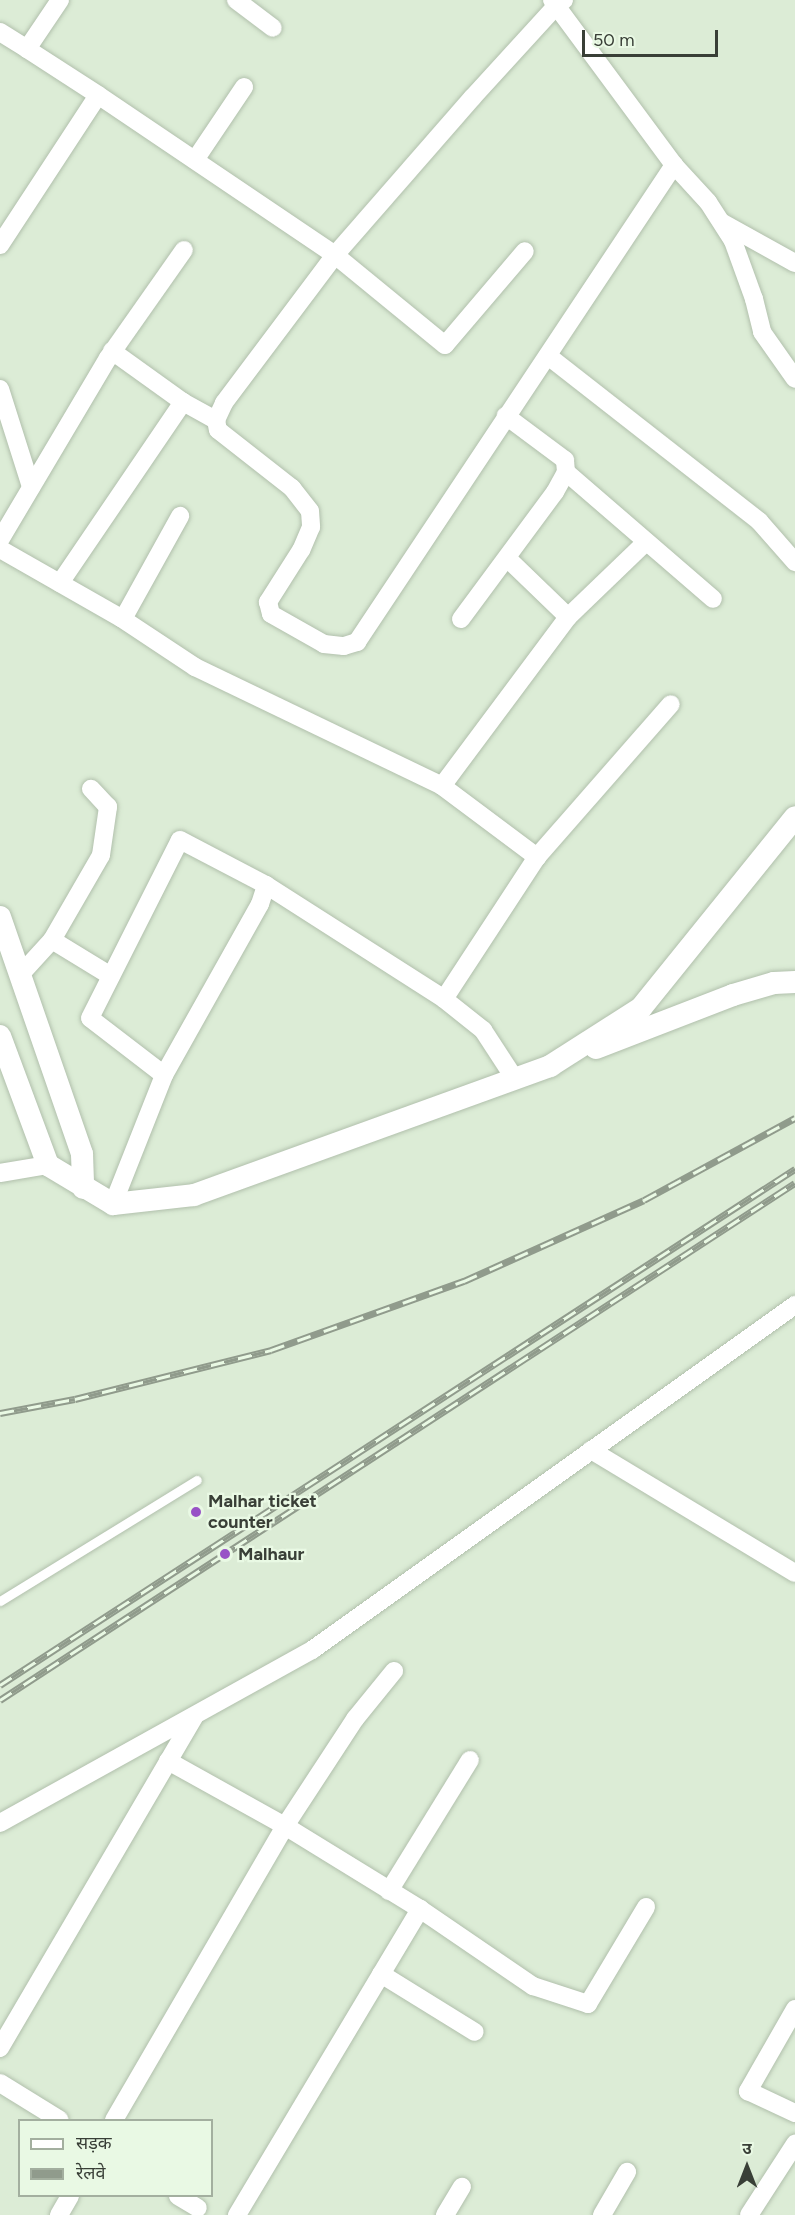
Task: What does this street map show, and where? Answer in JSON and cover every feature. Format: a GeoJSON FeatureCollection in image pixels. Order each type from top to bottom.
{"type":"FeatureCollection","features":[{"type":"Feature","properties":{"kind":"street"},"geometry":{"type":"LineString","coordinates":[[27,49],[60,0]]}},
{"type":"Feature","properties":{"kind":"street"},"geometry":{"type":"LineString","coordinates":[[236,0],[273,28]]}},
{"type":"Feature","properties":{"kind":"street"},"geometry":{"type":"LineString","coordinates":[[674,165],[357,642],[344,646],[324,644],[271,614],[268,602],[301,550],[311,527],[310,511],[292,488],[218,430],[216,420],[224,403],[335,255],[558,2],[674,165],[708,202],[733,241],[754,299],[762,332],[795,379]]}},
{"type":"Feature","properties":{"kind":"street"},"geometry":{"type":"LineString","coordinates":[[0,32],[98,95],[335,255],[445,345],[525,251]]}},
{"type":"Feature","properties":{"kind":"street"},"geometry":{"type":"LineString","coordinates":[[195,160],[243,87]]}},
{"type":"Feature","properties":{"kind":"street"},"geometry":{"type":"LineString","coordinates":[[0,246],[98,95]]}},
{"type":"Feature","properties":{"kind":"street"},"geometry":{"type":"LineString","coordinates":[[720,222],[795,263]]}},
{"type":"Feature","properties":{"kind":"street"},"geometry":{"type":"LineString","coordinates":[[0,540],[112,351],[184,250]]}},
{"type":"Feature","properties":{"kind":"street"},"geometry":{"type":"LineString","coordinates":[[112,351],[183,402],[216,420]]}},
{"type":"Feature","properties":{"kind":"street"},"geometry":{"type":"LineString","coordinates":[[548,356],[759,521],[795,562]]}},
{"type":"Feature","properties":{"kind":"street"},"geometry":{"type":"LineString","coordinates":[[0,389],[31,487]]}},
{"type":"Feature","properties":{"kind":"street"},"geometry":{"type":"LineString","coordinates":[[60,584],[183,402]]}},
{"type":"Feature","properties":{"kind":"street"},"geometry":{"type":"LineString","coordinates":[[461,619],[555,492],[566,472],[565,460],[506,417]]}},
{"type":"Feature","properties":{"kind":"street"},"geometry":{"type":"LineString","coordinates":[[566,472],[712,599]]}},
{"type":"Feature","properties":{"kind":"street"},"geometry":{"type":"LineString","coordinates":[[123,619],[180,516]]}},
{"type":"Feature","properties":{"kind":"street"},"geometry":{"type":"LineString","coordinates":[[442,786],[568,617],[646,542]]}},
{"type":"Feature","properties":{"kind":"street"},"geometry":{"type":"LineString","coordinates":[[0,549],[123,619],[195,667],[442,786],[537,858]]}},
{"type":"Feature","properties":{"kind":"street"},"geometry":{"type":"LineString","coordinates":[[507,558],[568,617]]}},
{"type":"Feature","properties":{"kind":"street"},"geometry":{"type":"LineString","coordinates":[[444,999],[537,858],[671,704]]}},
{"type":"Feature","properties":{"kind":"street"},"geometry":{"type":"LineString","coordinates":[[20,975],[52,940],[101,855],[108,807],[91,789]]}},
{"type":"Feature","properties":{"kind":"street"},"geometry":{"type":"LineString","coordinates":[[550,1066],[641,1008],[795,817]]}},
{"type":"Feature","properties":{"kind":"street"},"geometry":{"type":"LineString","coordinates":[[164,1075],[90,1018],[180,840],[266,885],[444,999],[483,1030],[515,1080]]}},
{"type":"Feature","properties":{"kind":"street"},"geometry":{"type":"LineString","coordinates":[[113,1204],[164,1075],[260,904],[266,885]]}},
{"type":"Feature","properties":{"kind":"street"},"geometry":{"type":"LineString","coordinates":[[0,917],[6,952],[20,975],[82,1154],[83,1188]]}},
{"type":"Feature","properties":{"kind":"street"},"geometry":{"type":"LineString","coordinates":[[52,940],[111,976]]}},
{"type":"Feature","properties":{"kind":"street"},"geometry":{"type":"LineString","coordinates":[[0,1036],[48,1165],[113,1204],[194,1195],[515,1080],[734,995],[774,983],[795,982]]}},
{"type":"Feature","properties":{"kind":"street"},"geometry":{"type":"LineString","coordinates":[[0,1173],[48,1165],[82,1154]]}},
{"type":"Feature","properties":{"kind":"street"},"geometry":{"type":"LineString","coordinates":[[0,1823],[312,1650],[795,1305]]}},
{"type":"Feature","properties":{"kind":"street"},"geometry":{"type":"LineString","coordinates":[[591,1450],[795,1572]]}},
{"type":"Feature","properties":{"kind":"street"},"geometry":{"type":"LineString","coordinates":[[115,2119],[285,1826],[355,1719],[394,1671]]}},
{"type":"Feature","properties":{"kind":"street"},"geometry":{"type":"LineString","coordinates":[[0,2048],[195,1715]]}},
{"type":"Feature","properties":{"kind":"street"},"geometry":{"type":"LineString","coordinates":[[389,1891],[470,1760]]}},
{"type":"Feature","properties":{"kind":"street"},"geometry":{"type":"LineString","coordinates":[[168,1761],[285,1826],[420,1910],[533,1986],[588,2004],[646,1907]]}},
{"type":"Feature","properties":{"kind":"street"},"geometry":{"type":"LineString","coordinates":[[237,2215],[420,1910]]}},
{"type":"Feature","properties":{"kind":"street"},"geometry":{"type":"LineString","coordinates":[[381,1974],[475,2032]]}},
{"type":"Feature","properties":{"kind":"street"},"geometry":{"type":"LineString","coordinates":[[795,2009],[748,2091],[795,2113]]}},
{"type":"Feature","properties":{"kind":"street"},"geometry":{"type":"LineString","coordinates":[[0,2083],[57,2119]]}},
{"type":"Feature","properties":{"kind":"street"},"geometry":{"type":"LineString","coordinates":[[749,2215],[795,2144]]}},
{"type":"Feature","properties":{"kind":"street"},"geometry":{"type":"LineString","coordinates":[[606,2214],[627,2172]]}},
{"type":"Feature","properties":{"kind":"street"},"geometry":{"type":"LineString","coordinates":[[445,2215],[462,2187]]}},
{"type":"Feature","properties":{"kind":"street"},"geometry":{"type":"LineString","coordinates":[[59,2215],[69,2197]]}},
{"type":"Feature","properties":{"kind":"street"},"geometry":{"type":"LineString","coordinates":[[179,2197],[201,2213]]}},
{"type":"Feature","properties":{"kind":"lane"},"geometry":{"type":"LineString","coordinates":[[0,1601],[197,1480]]}},
{"type":"Feature","properties":{"kind":"railway"},"geometry":{"type":"LineString","coordinates":[[0,1413],[75,1399],[271,1350],[464,1281],[644,1200],[795,1118]]}},
{"type":"Feature","properties":{"kind":"railway"},"geometry":{"type":"LineString","coordinates":[[0,1685],[795,1169]]}},
{"type":"Feature","properties":{"kind":"railway"},"geometry":{"type":"LineString","coordinates":[[0,1700],[795,1183]]}},
{"type":"Feature","properties":{"kind":"place","name":"Malhar ticket counter"},"geometry":{"type":"Point","coordinates":[196,1512]}},
{"type":"Feature","properties":{"kind":"place","name":"Malhaur"},"geometry":{"type":"Point","coordinates":[225,1554]}}]}
